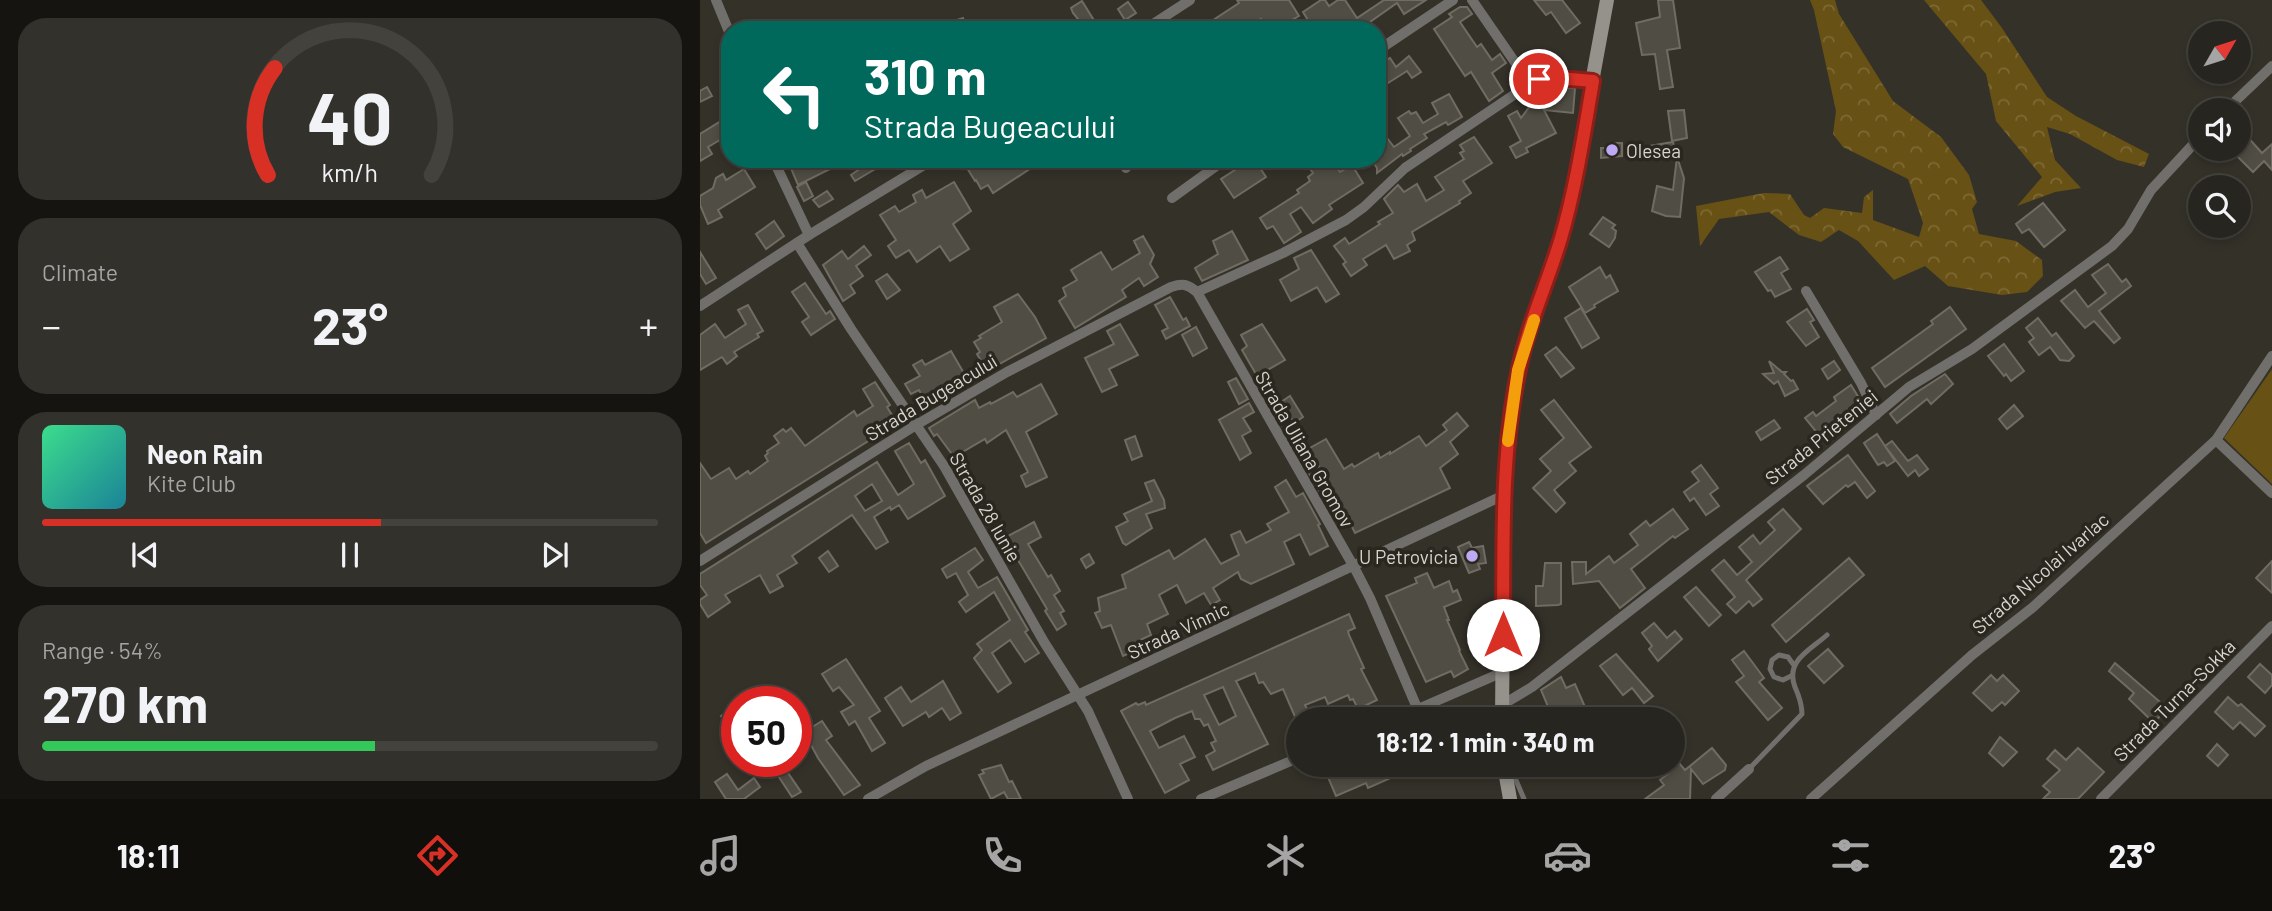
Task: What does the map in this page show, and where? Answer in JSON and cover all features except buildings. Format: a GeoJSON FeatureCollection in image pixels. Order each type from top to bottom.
{"type":"FeatureCollection","features":[{"type":"Feature","properties":{"kind":"main road"},"geometry":{"type":"LineString","coordinates":[[1502,707],[1504,495],[1511,416],[1526,339],[1568,213],[1607,0]]}},
{"type":"Feature","properties":{"kind":"main road"},"geometry":{"type":"LineString","coordinates":[[1506,777],[1510,799]]}},
{"type":"Feature","properties":{"kind":"street"},"geometry":{"type":"LineString","coordinates":[[716,0],[725,21]]}},
{"type":"Feature","properties":{"kind":"street"},"geometry":{"type":"LineString","coordinates":[[1158,21],[1190,0]]}},
{"type":"Feature","properties":{"kind":"street"},"geometry":{"type":"LineString","coordinates":[[1386,45],[1453,0]]}},
{"type":"Feature","properties":{"kind":"street"},"geometry":{"type":"LineString","coordinates":[[1472,0],[1530,84]]}},
{"type":"Feature","properties":{"kind":"street"},"geometry":{"type":"LineString","coordinates":[[2239,98],[2272,66]]}},
{"type":"Feature","properties":{"kind":"street","name":"Strada Bugeacului"},"geometry":{"type":"LineString","coordinates":[[700,561],[916,425],[1007,372],[1171,287],[1182,284],[1193,289],[1283,253],[1346,220],[1364,207],[1405,168],[1530,84],[1547,77],[1593,81]]}},
{"type":"Feature","properties":{"kind":"street","name":"Strada Prieteniei"},"geometry":{"type":"LineString","coordinates":[[1508,707],[1804,475],[1909,387],[1972,349],[2112,246],[2128,229],[2151,190],[2188,150]]}},
{"type":"Feature","properties":{"kind":"street"},"geometry":{"type":"LineString","coordinates":[[777,168],[809,234]]}},
{"type":"Feature","properties":{"kind":"street"},"geometry":{"type":"LineString","coordinates":[[700,306],[809,234],[919,168]]}},
{"type":"Feature","properties":{"kind":"street"},"geometry":{"type":"LineString","coordinates":[[1172,198],[1214,168]]}},
{"type":"Feature","properties":{"kind":"street","name":"Strada 28 Iunie"},"geometry":{"type":"LineString","coordinates":[[797,243],[944,466],[1044,642],[1079,696],[1128,799]]}},
{"type":"Feature","properties":{"kind":"street","name":"Strada Uliana Gromov"},"geometry":{"type":"LineString","coordinates":[[1193,289],[1354,567],[1417,707]]}},
{"type":"Feature","properties":{"kind":"street"},"geometry":{"type":"LineString","coordinates":[[1805,291],[1861,383],[1876,415]]}},
{"type":"Feature","properties":{"kind":"street","name":"Strada Nicolai Ivarlac"},"geometry":{"type":"LineString","coordinates":[[1811,799],[1972,655],[2032,608],[2216,440],[2272,356]]}},
{"type":"Feature","properties":{"kind":"street"},"geometry":{"type":"LineString","coordinates":[[2216,440],[2272,493]]}},
{"type":"Feature","properties":{"kind":"street","name":"Strada Vinnic"},"geometry":{"type":"LineString","coordinates":[[868,799],[926,766],[1504,495]]}},
{"type":"Feature","properties":{"kind":"street","name":"Strada Turna-Sokka"},"geometry":{"type":"LineString","coordinates":[[2101,799],[2272,626]]}},
{"type":"Feature","properties":{"kind":"street"},"geometry":{"type":"LineString","coordinates":[[1425,707],[1503,672]]}},
{"type":"Feature","properties":{"kind":"street"},"geometry":{"type":"LineString","coordinates":[[1201,799],[1286,763]]}},
{"type":"Feature","properties":{"kind":"street"},"geometry":{"type":"LineString","coordinates":[[1716,799],[1749,769]]}},
{"type":"Feature","properties":{"kind":"lane"},"geometry":{"type":"LineString","coordinates":[[1749,769],[1802,714],[1802,705],[1791,676],[1793,664],[1827,635]]}},
{"type":"Feature","properties":{"kind":"lane"},"geometry":{"type":"LineString","coordinates":[[1791,676],[1783,680],[1774,677],[1770,669],[1772,660],[1779,656],[1788,657],[1793,664]]}},
{"type":"Feature","properties":{"kind":"lane"},"geometry":{"type":"LineString","coordinates":[[1515,777],[1524,799]]}},
{"type":"Feature","properties":{"kind":"green space"},"geometry":{"type":"Polygon","coordinates":[[[1810,0],[1835,0],[1839,14],[1893,101],[1941,137],[1969,175],[1977,202],[1972,209],[1979,234],[2016,241],[2042,260],[2043,276],[2027,292],[2002,295],[1948,286],[1925,266],[1894,280],[1858,241],[1839,230],[1821,242],[1799,235],[1769,212],[1719,219],[1700,246],[1696,206],[1764,193],[1790,194],[1804,215],[1810,218],[1824,208],[1862,213],[1864,197],[1873,190],[1873,220],[1919,237],[1923,223],[1908,179],[1843,147],[1833,134],[1836,111],[1810,0]]]}},
{"type":"Feature","properties":{"kind":"green space"},"geometry":{"type":"Polygon","coordinates":[[[1924,0],[1981,0],[2047,97],[2076,116],[2149,154],[2144,167],[2117,160],[2070,134],[2047,127],[2055,160],[2081,188],[2055,192],[2017,206],[2042,177],[1996,121],[1986,74],[1924,0]]]}},
{"type":"Feature","properties":{"kind":"green space"},"geometry":{"type":"Polygon","coordinates":[[[2272,369],[2272,484],[2224,438],[2272,369]]]}},
{"type":"Feature","properties":{"kind":"slow traffic"},"geometry":{"type":"LineString","coordinates":[[1508,441],[1518,370],[1534,320]]}},
{"type":"Feature","properties":{"kind":"place","name":"Olesea"},"geometry":{"type":"Point","coordinates":[1612,150]}},
{"type":"Feature","properties":{"kind":"place","name":"U Petrovicia"},"geometry":{"type":"Point","coordinates":[1472,556]}},
{"type":"Feature","properties":{"kind":"route"},"geometry":{"type":"LineString","coordinates":[[1503,635],[1504,495],[1518,370],[1568,213],[1593,81],[1547,77],[1539,79]]}}]}
